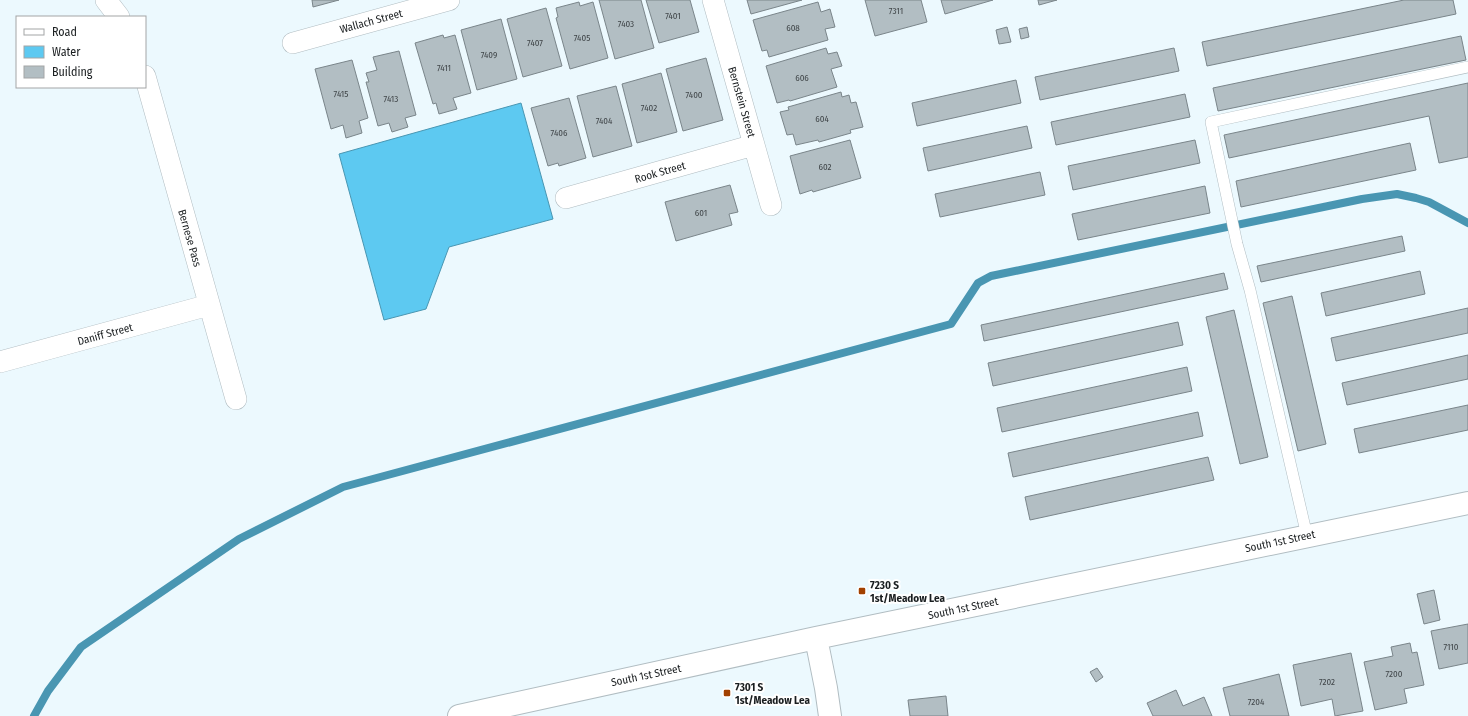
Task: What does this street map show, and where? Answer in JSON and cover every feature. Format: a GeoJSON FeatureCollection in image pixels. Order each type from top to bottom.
{"type":"FeatureCollection","features":[{"type":"Feature","properties":{"kind":"main road","name":"South 1st Street"},"geometry":{"type":"LineString","coordinates":[[459,716],[816,638],[1468,503]]}},
{"type":"Feature","properties":{"kind":"main road"},"geometry":{"type":"LineString","coordinates":[[816,638],[830,716]]}},
{"type":"Feature","properties":{"kind":"street"},"geometry":{"type":"LineString","coordinates":[[106,0],[117,16]]}},
{"type":"Feature","properties":{"kind":"street","name":"Wallach Street"},"geometry":{"type":"LineString","coordinates":[[293,43],[409,5],[449,0]]}},
{"type":"Feature","properties":{"kind":"street","name":"Bernstein Street"},"geometry":{"type":"LineString","coordinates":[[713,0],[772,205]]}},
{"type":"Feature","properties":{"kind":"street","name":"Bernese Pass"},"geometry":{"type":"LineString","coordinates":[[146,80],[236,399]]}},
{"type":"Feature","properties":{"kind":"street","name":"Rook Street"},"geometry":{"type":"LineString","coordinates":[[566,198],[754,145]]}},
{"type":"Feature","properties":{"kind":"street","name":"Daniff Street"},"geometry":{"type":"LineString","coordinates":[[0,362],[209,305]]}},
{"type":"Feature","properties":{"kind":"lane"},"geometry":{"type":"LineString","coordinates":[[1307,536],[1250,290],[1237,244],[1211,122],[1468,67]]}},
{"type":"Feature","properties":{"kind":"water"},"geometry":{"type":"Polygon","coordinates":[[[521,103],[553,219],[449,247],[426,309],[384,320],[339,154],[521,103]]]}},
{"type":"Feature","properties":{"kind":"building"},"geometry":{"type":"Polygon","coordinates":[[[312,0],[339,0],[313,7],[312,0]]]}},
{"type":"Feature","properties":{"kind":"building"},"geometry":{"type":"Polygon","coordinates":[[[599,0],[641,0],[654,48],[615,59],[599,0]]]}},
{"type":"Feature","properties":{"kind":"building"},"geometry":{"type":"Polygon","coordinates":[[[646,0],[690,0],[699,32],[659,43],[646,0]]]}},
{"type":"Feature","properties":{"kind":"building"},"geometry":{"type":"Polygon","coordinates":[[[747,0],[802,0],[751,14],[747,0]]]}},
{"type":"Feature","properties":{"kind":"building"},"geometry":{"type":"Polygon","coordinates":[[[865,0],[921,0],[927,22],[875,36],[865,0]]]}},
{"type":"Feature","properties":{"kind":"building"},"geometry":{"type":"Polygon","coordinates":[[[941,0],[993,0],[945,14],[941,0]]]}},
{"type":"Feature","properties":{"kind":"building"},"geometry":{"type":"Polygon","coordinates":[[[1038,0],[1057,0],[1039,5],[1038,0]]]}},
{"type":"Feature","properties":{"kind":"building"},"geometry":{"type":"Polygon","coordinates":[[[1404,0],[1453,0],[1456,14],[1207,66],[1202,42],[1404,0]]]}},
{"type":"Feature","properties":{"kind":"building"},"geometry":{"type":"Polygon","coordinates":[[[579,2],[580,6],[593,2],[608,58],[570,69],[556,18],[558,17],[556,8],[579,2]]]}},
{"type":"Feature","properties":{"kind":"building"},"geometry":{"type":"Polygon","coordinates":[[[818,2],[821,12],[830,9],[835,27],[825,29],[828,40],[769,57],[767,50],[762,51],[753,20],[818,2]]]}},
{"type":"Feature","properties":{"kind":"building"},"geometry":{"type":"Polygon","coordinates":[[[546,8],[562,66],[523,77],[507,19],[546,8]]]}},
{"type":"Feature","properties":{"kind":"building"},"geometry":{"type":"Polygon","coordinates":[[[501,19],[517,79],[477,90],[461,30],[501,19]]]}},
{"type":"Feature","properties":{"kind":"building"},"geometry":{"type":"Polygon","coordinates":[[[1007,27],[1011,42],[999,44],[996,30],[1007,27]]]}},
{"type":"Feature","properties":{"kind":"building"},"geometry":{"type":"Polygon","coordinates":[[[1027,27],[1029,37],[1021,39],[1019,29],[1027,27]]]}},
{"type":"Feature","properties":{"kind":"building"},"geometry":{"type":"Polygon","coordinates":[[[443,35],[444,38],[455,35],[471,93],[453,98],[457,109],[439,114],[436,103],[433,104],[415,43],[443,35]]]}},
{"type":"Feature","properties":{"kind":"building"},"geometry":{"type":"Polygon","coordinates":[[[1461,36],[1466,60],[1218,111],[1213,88],[1461,36]]]}},
{"type":"Feature","properties":{"kind":"building"},"geometry":{"type":"Polygon","coordinates":[[[826,48],[828,54],[837,52],[842,66],[831,69],[837,87],[790,101],[777,103],[766,66],[826,48]]]}},
{"type":"Feature","properties":{"kind":"building"},"geometry":{"type":"Polygon","coordinates":[[[1174,48],[1179,71],[1040,100],[1035,77],[1174,48]]]}},
{"type":"Feature","properties":{"kind":"building"},"geometry":{"type":"Polygon","coordinates":[[[399,51],[416,115],[405,118],[408,127],[392,132],[389,123],[378,126],[366,82],[369,82],[366,73],[377,70],[373,57],[399,51]]]}},
{"type":"Feature","properties":{"kind":"building"},"geometry":{"type":"Polygon","coordinates":[[[706,58],[723,120],[683,131],[666,69],[706,58]]]}},
{"type":"Feature","properties":{"kind":"building"},"geometry":{"type":"Polygon","coordinates":[[[352,60],[368,118],[359,121],[362,133],[346,138],[343,125],[331,129],[315,69],[352,60]]]}},
{"type":"Feature","properties":{"kind":"building"},"geometry":{"type":"Polygon","coordinates":[[[661,73],[677,132],[637,143],[622,84],[661,73]]]}},
{"type":"Feature","properties":{"kind":"building"},"geometry":{"type":"Polygon","coordinates":[[[1016,80],[1021,103],[917,126],[912,103],[1016,80]]]}},
{"type":"Feature","properties":{"kind":"building"},"geometry":{"type":"Polygon","coordinates":[[[1468,83],[1468,157],[1439,163],[1429,116],[1229,158],[1224,135],[1468,83]]]}},
{"type":"Feature","properties":{"kind":"building"},"geometry":{"type":"Polygon","coordinates":[[[616,86],[632,146],[593,157],[577,96],[616,86]]]}},
{"type":"Feature","properties":{"kind":"building"},"geometry":{"type":"Polygon","coordinates":[[[841,92],[842,97],[849,95],[851,103],[856,102],[863,127],[850,130],[851,133],[819,142],[818,140],[796,145],[793,134],[787,135],[780,112],[789,110],[788,107],[841,92]]]}},
{"type":"Feature","properties":{"kind":"building"},"geometry":{"type":"Polygon","coordinates":[[[1185,94],[1190,117],[1056,145],[1051,122],[1185,94]]]}},
{"type":"Feature","properties":{"kind":"building"},"geometry":{"type":"Polygon","coordinates":[[[569,98],[586,158],[559,166],[558,163],[548,166],[531,108],[569,98]]]}},
{"type":"Feature","properties":{"kind":"building"},"geometry":{"type":"Polygon","coordinates":[[[1027,126],[1032,148],[928,171],[923,148],[1027,126]]]}},
{"type":"Feature","properties":{"kind":"building"},"geometry":{"type":"Polygon","coordinates":[[[850,140],[861,178],[813,192],[812,190],[800,194],[790,156],[850,140]]]}},
{"type":"Feature","properties":{"kind":"building"},"geometry":{"type":"Polygon","coordinates":[[[1195,140],[1200,163],[1073,190],[1068,166],[1195,140]]]}},
{"type":"Feature","properties":{"kind":"building"},"geometry":{"type":"Polygon","coordinates":[[[1410,143],[1416,170],[1241,207],[1236,181],[1410,143]]]}},
{"type":"Feature","properties":{"kind":"building"},"geometry":{"type":"Polygon","coordinates":[[[1040,172],[1045,195],[940,217],[935,194],[1040,172]]]}},
{"type":"Feature","properties":{"kind":"building"},"geometry":{"type":"Polygon","coordinates":[[[730,185],[738,212],[729,214],[732,225],[676,241],[665,202],[730,185]]]}},
{"type":"Feature","properties":{"kind":"building"},"geometry":{"type":"Polygon","coordinates":[[[1205,186],[1210,213],[1078,240],[1072,214],[1205,186]]]}},
{"type":"Feature","properties":{"kind":"building"},"geometry":{"type":"Polygon","coordinates":[[[1402,236],[1405,251],[1261,282],[1257,266],[1402,236]]]}},
{"type":"Feature","properties":{"kind":"building"},"geometry":{"type":"Polygon","coordinates":[[[1420,271],[1425,294],[1326,316],[1321,293],[1420,271]]]}},
{"type":"Feature","properties":{"kind":"building"},"geometry":{"type":"Polygon","coordinates":[[[1224,273],[1228,289],[984,341],[981,325],[1224,273]]]}},
{"type":"Feature","properties":{"kind":"building"},"geometry":{"type":"Polygon","coordinates":[[[1292,296],[1326,444],[1298,451],[1263,303],[1292,296]]]}},
{"type":"Feature","properties":{"kind":"building"},"geometry":{"type":"Polygon","coordinates":[[[1468,308],[1468,333],[1336,361],[1331,338],[1468,308]]]}},
{"type":"Feature","properties":{"kind":"building"},"geometry":{"type":"Polygon","coordinates":[[[1234,310],[1268,457],[1240,464],[1206,317],[1234,310]]]}},
{"type":"Feature","properties":{"kind":"building"},"geometry":{"type":"Polygon","coordinates":[[[1178,322],[1183,345],[993,386],[988,363],[1178,322]]]}},
{"type":"Feature","properties":{"kind":"building"},"geometry":{"type":"Polygon","coordinates":[[[1468,355],[1468,379],[1347,405],[1342,383],[1468,355]]]}},
{"type":"Feature","properties":{"kind":"building"},"geometry":{"type":"Polygon","coordinates":[[[1187,367],[1192,391],[1002,432],[997,408],[1187,367]]]}},
{"type":"Feature","properties":{"kind":"building"},"geometry":{"type":"Polygon","coordinates":[[[1468,405],[1468,430],[1359,453],[1354,429],[1468,405]]]}},
{"type":"Feature","properties":{"kind":"building"},"geometry":{"type":"Polygon","coordinates":[[[1198,412],[1203,436],[1013,477],[1008,453],[1198,412]]]}},
{"type":"Feature","properties":{"kind":"building"},"geometry":{"type":"Polygon","coordinates":[[[1208,457],[1214,480],[1030,520],[1025,497],[1208,457]]]}},
{"type":"Feature","properties":{"kind":"building"},"geometry":{"type":"Polygon","coordinates":[[[1434,590],[1440,620],[1424,624],[1417,594],[1434,590]]]}},
{"type":"Feature","properties":{"kind":"building"},"geometry":{"type":"Polygon","coordinates":[[[1468,624],[1468,663],[1439,669],[1431,631],[1468,624]]]}},
{"type":"Feature","properties":{"kind":"building"},"geometry":{"type":"Polygon","coordinates":[[[1410,643],[1412,653],[1417,652],[1424,685],[1404,689],[1407,703],[1375,710],[1364,662],[1393,656],[1391,647],[1410,643]]]}},
{"type":"Feature","properties":{"kind":"building"},"geometry":{"type":"Polygon","coordinates":[[[1351,653],[1363,711],[1335,716],[1332,699],[1301,706],[1293,665],[1351,653]]]}},
{"type":"Feature","properties":{"kind":"building"},"geometry":{"type":"Polygon","coordinates":[[[1097,668],[1103,677],[1096,682],[1090,672],[1097,668]]]}},
{"type":"Feature","properties":{"kind":"building"},"geometry":{"type":"Polygon","coordinates":[[[1279,674],[1289,716],[1230,716],[1223,688],[1279,674]]]}},
{"type":"Feature","properties":{"kind":"building"},"geometry":{"type":"Polygon","coordinates":[[[1176,690],[1183,706],[1204,697],[1212,716],[1153,716],[1147,703],[1176,690]]]}},
{"type":"Feature","properties":{"kind":"building"},"geometry":{"type":"Polygon","coordinates":[[[946,696],[948,716],[910,716],[908,700],[946,696]]]}},
{"type":"Feature","properties":{"kind":"waterway"},"geometry":{"type":"LineString","coordinates":[[34,716],[48,691],[81,647],[239,539],[343,487],[951,324],[978,283],[991,276],[1362,199],[1397,194],[1429,202],[1468,223]]}},
{"type":"Feature","properties":{"kind":"place","name":"7230 S 1st/Meadow Lea"},"geometry":{"type":"Point","coordinates":[862,591]}},
{"type":"Feature","properties":{"kind":"place","name":"7301 S 1st/Meadow Lea"},"geometry":{"type":"Point","coordinates":[727,693]}}]}
